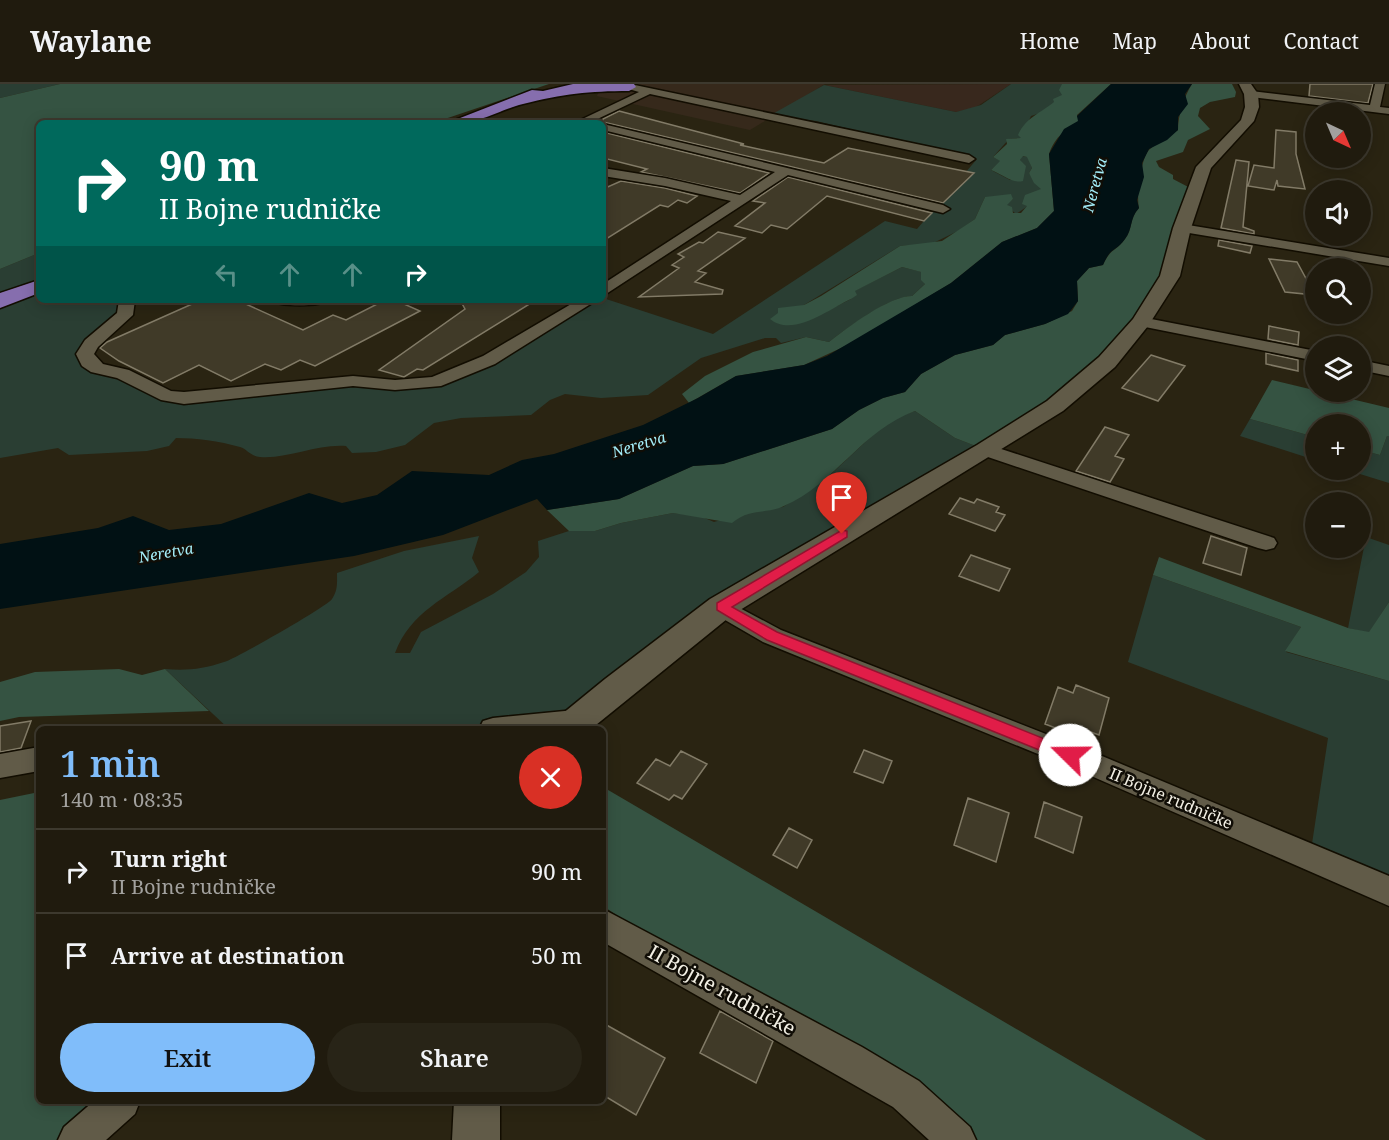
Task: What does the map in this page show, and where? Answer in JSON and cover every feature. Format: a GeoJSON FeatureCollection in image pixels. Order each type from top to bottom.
{"type":"FeatureCollection","features":[{"type":"Feature","properties":{"kind":"main road"},"geometry":{"type":"LineString","coordinates":[[468,120],[560,84]]}},
{"type":"Feature","properties":{"kind":"main road"},"geometry":{"type":"LineString","coordinates":[[517,101],[579,87],[626,88]]}},
{"type":"Feature","properties":{"kind":"main road"},"geometry":{"type":"LineString","coordinates":[[0,301],[36,287]]}},
{"type":"Feature","properties":{"kind":"street"},"geometry":{"type":"LineString","coordinates":[[1286,99],[1292,84]]}},
{"type":"Feature","properties":{"kind":"street"},"geometry":{"type":"LineString","coordinates":[[1374,109],[1380,84]]}},
{"type":"Feature","properties":{"kind":"street"},"geometry":{"type":"LineString","coordinates":[[626,88],[911,157]]}},
{"type":"Feature","properties":{"kind":"street"},"geometry":{"type":"LineString","coordinates":[[586,120],[626,88],[969,159]]}},
{"type":"Feature","properties":{"kind":"street"},"geometry":{"type":"LineString","coordinates":[[552,726],[571,725],[721,607],[986,450],[1055,406],[1107,362],[1141,322],[1170,276],[1182,228],[1204,167],[1247,121],[1252,107],[1248,89],[1286,99],[1389,111]]}},
{"type":"Feature","properties":{"kind":"street"},"geometry":{"type":"LineString","coordinates":[[606,128],[943,209]]}},
{"type":"Feature","properties":{"kind":"street"},"geometry":{"type":"LineString","coordinates":[[606,289],[786,171]]}},
{"type":"Feature","properties":{"kind":"street"},"geometry":{"type":"LineString","coordinates":[[606,172],[665,182],[744,200]]}},
{"type":"Feature","properties":{"kind":"street"},"geometry":{"type":"LineString","coordinates":[[1182,228],[1389,262]]}},
{"type":"Feature","properties":{"kind":"street"},"geometry":{"type":"LineString","coordinates":[[612,268],[629,273]]}},
{"type":"Feature","properties":{"kind":"street"},"geometry":{"type":"LineString","coordinates":[[127,303],[125,315],[91,344],[85,354],[88,362],[97,368],[123,374],[167,396],[184,398],[353,381],[394,385],[435,382],[489,360],[584,303]]}},
{"type":"Feature","properties":{"kind":"street"},"geometry":{"type":"LineString","coordinates":[[1141,322],[1305,354]]}},
{"type":"Feature","properties":{"kind":"street"},"geometry":{"type":"LineString","coordinates":[[1371,367],[1389,371]]}},
{"type":"Feature","properties":{"kind":"street"},"geometry":{"type":"LineString","coordinates":[[986,450],[1266,543]]}},
{"type":"Feature","properties":{"kind":"street","name":"II Bojne rudničke"},"geometry":{"type":"LineString","coordinates":[[721,607],[772,636],[1092,764],[1389,891]]}},
{"type":"Feature","properties":{"kind":"street"},"geometry":{"type":"LineString","coordinates":[[0,766],[36,760]]}},
{"type":"Feature","properties":{"kind":"street","name":"II Bojne rudničke"},"geometry":{"type":"LineString","coordinates":[[606,927],[906,1095],[957,1140]]}},
{"type":"Feature","properties":{"kind":"street"},"geometry":{"type":"LineString","coordinates":[[77,1140],[119,1104]]}},
{"type":"Feature","properties":{"kind":"street"},"geometry":{"type":"LineString","coordinates":[[476,1140],[477,1104]]}},
{"type":"Feature","properties":{"kind":"shaded area"},"geometry":{"type":"Polygon","coordinates":[[[618,84],[825,84],[750,130],[597,96],[599,91],[618,84]]]}},
{"type":"Feature","properties":{"kind":"shaded area"},"geometry":{"type":"Polygon","coordinates":[[[1011,84],[973,109],[956,112],[824,85],[1011,84]]]}},
{"type":"Feature","properties":{"kind":"green space"},"geometry":{"type":"Polygon","coordinates":[[[0,84],[60,84],[0,98],[0,84]]]}},
{"type":"Feature","properties":{"kind":"green space"},"geometry":{"type":"Polygon","coordinates":[[[60,84],[549,84],[442,120],[36,120],[36,254],[0,269],[0,98],[60,84]]]}},
{"type":"Feature","properties":{"kind":"green space"},"geometry":{"type":"Polygon","coordinates":[[[1011,84],[1062,84],[1063,95],[1046,111],[1031,116],[1021,138],[1009,139],[993,157],[1001,161],[991,170],[1010,180],[1023,176],[1020,160],[1022,156],[1028,157],[1032,168],[1029,173],[1042,189],[1034,193],[1028,206],[1016,214],[1006,205],[1013,199],[985,197],[975,219],[958,231],[931,244],[900,246],[804,305],[837,306],[851,299],[854,291],[902,267],[922,272],[925,284],[912,296],[903,297],[881,307],[829,342],[806,337],[781,343],[776,338],[765,338],[701,358],[648,395],[601,398],[565,394],[550,400],[531,415],[461,418],[434,423],[405,445],[376,452],[352,453],[346,446],[335,446],[281,456],[260,457],[232,445],[208,440],[176,438],[169,446],[147,451],[69,455],[58,448],[0,458],[0,269],[36,254],[36,303],[125,303],[88,362],[167,396],[330,383],[434,382],[583,303],[606,303],[606,299],[713,334],[885,221],[917,229],[977,159],[816,121],[769,116],[824,85],[956,112],[981,105],[1011,84]]]}},
{"type":"Feature","properties":{"kind":"green space"},"geometry":{"type":"Polygon","coordinates":[[[1062,84],[1111,84],[1077,115],[1079,121],[1061,134],[1055,142],[1049,154],[1054,211],[1037,228],[1002,242],[951,283],[852,343],[804,365],[736,376],[689,403],[682,394],[705,376],[753,352],[806,337],[829,342],[869,313],[892,301],[912,296],[925,284],[921,280],[921,272],[902,267],[855,291],[857,295],[851,299],[800,324],[779,324],[770,319],[778,313],[778,308],[804,305],[900,246],[942,241],[975,219],[985,197],[1011,194],[1013,199],[1007,205],[1012,207],[1013,213],[1021,213],[1027,206],[1022,204],[1025,195],[1041,189],[1034,183],[1029,173],[1032,168],[1027,157],[1023,156],[1020,160],[1026,166],[1023,181],[1019,182],[991,170],[1000,161],[993,157],[1007,144],[1006,139],[1021,138],[1018,135],[1025,124],[1054,102],[1053,99],[1062,95],[1059,90],[1062,84]]]}},
{"type":"Feature","properties":{"kind":"green space"},"geometry":{"type":"Polygon","coordinates":[[[1192,84],[1232,84],[1236,92],[1235,97],[1210,102],[1200,108],[1198,116],[1210,129],[1188,140],[1183,152],[1156,161],[1159,167],[1173,175],[1173,179],[1194,190],[1177,256],[1107,362],[986,450],[955,438],[915,411],[879,431],[819,485],[802,496],[777,509],[745,515],[732,523],[673,513],[621,523],[595,531],[569,531],[547,510],[619,499],[693,466],[723,464],[832,429],[859,410],[883,398],[905,392],[921,374],[955,355],[993,345],[1005,335],[1045,324],[1072,311],[1078,301],[1077,281],[1089,268],[1103,265],[1127,235],[1139,208],[1139,186],[1144,159],[1150,149],[1178,130],[1182,106],[1192,84]]]}},
{"type":"Feature","properties":{"kind":"green space"},"geometry":{"type":"Polygon","coordinates":[[[1272,380],[1305,388],[1305,402],[1364,402],[1389,408],[1389,436],[1387,436],[1380,455],[1371,453],[1371,414],[1305,414],[1305,434],[1250,419],[1272,380]]]}},
{"type":"Feature","properties":{"kind":"green space"},"geometry":{"type":"Polygon","coordinates":[[[915,411],[955,438],[986,450],[916,490],[575,721],[524,726],[226,726],[165,669],[195,669],[217,664],[232,659],[262,643],[327,604],[336,589],[337,573],[404,551],[479,536],[472,558],[479,572],[431,607],[410,626],[395,653],[410,653],[421,632],[493,594],[526,572],[539,557],[538,541],[569,531],[595,531],[621,523],[673,513],[700,516],[714,522],[745,513],[783,507],[828,477],[894,418],[915,411]]]}},
{"type":"Feature","properties":{"kind":"green space"},"geometry":{"type":"Polygon","coordinates":[[[1250,419],[1305,434],[1305,457],[1240,436],[1250,419]]]}},
{"type":"Feature","properties":{"kind":"green space"},"geometry":{"type":"Polygon","coordinates":[[[1387,436],[1389,436],[1389,483],[1371,477],[1371,453],[1380,455],[1387,436]]]}},
{"type":"Feature","properties":{"kind":"green space"},"geometry":{"type":"Polygon","coordinates":[[[1371,539],[1389,545],[1389,602],[1369,633],[1348,628],[1362,558],[1371,558],[1371,539]]]}},
{"type":"Feature","properties":{"kind":"green space"},"geometry":{"type":"Polygon","coordinates":[[[1159,557],[1348,628],[1369,632],[1389,602],[1389,681],[1285,651],[1301,627],[1153,575],[1159,557]]]}},
{"type":"Feature","properties":{"kind":"green space"},"geometry":{"type":"Polygon","coordinates":[[[1153,575],[1301,627],[1286,652],[1389,681],[1389,891],[1310,857],[1328,738],[1128,662],[1153,575]]]}},
{"type":"Feature","properties":{"kind":"green space"},"geometry":{"type":"Polygon","coordinates":[[[119,669],[142,675],[165,669],[209,711],[19,717],[0,721],[0,682],[35,672],[119,669]]]}},
{"type":"Feature","properties":{"kind":"green space"},"geometry":{"type":"Polygon","coordinates":[[[606,789],[1206,1140],[954,1140],[606,908],[606,789]]]}},
{"type":"Feature","properties":{"kind":"green space"},"geometry":{"type":"Polygon","coordinates":[[[36,793],[36,1104],[119,1104],[77,1140],[0,1140],[0,800],[36,793]]]}},
{"type":"Feature","properties":{"kind":"water","name":"Neretva"},"geometry":{"type":"Polygon","coordinates":[[[1111,84],[1192,84],[1185,94],[1188,104],[1178,117],[1178,130],[1167,140],[1149,149],[1142,163],[1144,177],[1137,200],[1139,208],[1127,235],[1122,243],[1111,252],[1103,265],[1089,268],[1077,281],[1078,301],[1068,314],[1045,324],[1005,335],[993,345],[955,355],[921,374],[905,392],[883,398],[859,410],[832,429],[723,464],[693,466],[619,499],[547,510],[537,499],[443,535],[354,556],[0,609],[0,544],[98,528],[133,516],[169,530],[221,524],[309,493],[342,503],[377,495],[412,471],[489,475],[522,460],[554,454],[643,425],[736,376],[804,365],[827,356],[951,283],[1002,242],[1037,228],[1054,211],[1049,154],[1064,129],[1078,121],[1077,116],[1111,84]]]}},
{"type":"Feature","properties":{"kind":"building"},"geometry":{"type":"Polygon","coordinates":[[[1310,84],[1373,84],[1368,102],[1309,96],[1310,84]]]}},
{"type":"Feature","properties":{"kind":"building"},"geometry":{"type":"Polygon","coordinates":[[[619,111],[744,144],[740,145],[824,163],[848,148],[974,173],[943,203],[606,123],[603,119],[619,111]]]}},
{"type":"Feature","properties":{"kind":"building"},"geometry":{"type":"Polygon","coordinates":[[[1276,130],[1296,132],[1296,154],[1305,189],[1278,186],[1277,180],[1274,190],[1248,186],[1254,165],[1274,168],[1276,130]]]}},
{"type":"Feature","properties":{"kind":"building"},"geometry":{"type":"Polygon","coordinates":[[[606,133],[769,173],[740,193],[641,172],[647,169],[606,159],[606,133]]]}},
{"type":"Feature","properties":{"kind":"building"},"geometry":{"type":"Polygon","coordinates":[[[1236,160],[1249,162],[1243,227],[1254,231],[1254,234],[1221,228],[1236,160]]]}},
{"type":"Feature","properties":{"kind":"building"},"geometry":{"type":"Polygon","coordinates":[[[788,177],[932,213],[924,221],[827,196],[787,229],[771,225],[762,233],[735,226],[765,203],[753,201],[788,177]]]}},
{"type":"Feature","properties":{"kind":"building"},"geometry":{"type":"Polygon","coordinates":[[[621,181],[697,196],[687,203],[678,200],[668,207],[660,205],[606,239],[606,188],[621,181]]]}},
{"type":"Feature","properties":{"kind":"building"},"geometry":{"type":"Polygon","coordinates":[[[718,232],[745,238],[698,271],[706,273],[695,282],[723,290],[722,294],[639,297],[679,268],[672,265],[684,257],[678,254],[699,242],[703,243],[718,232]]]}},
{"type":"Feature","properties":{"kind":"building"},"geometry":{"type":"Polygon","coordinates":[[[1219,240],[1252,246],[1250,253],[1218,246],[1219,240]]]}},
{"type":"Feature","properties":{"kind":"building"},"geometry":{"type":"Polygon","coordinates":[[[1269,259],[1297,262],[1305,277],[1305,294],[1285,292],[1269,259]]]}},
{"type":"Feature","properties":{"kind":"building"},"geometry":{"type":"Polygon","coordinates":[[[194,303],[244,303],[303,330],[333,315],[346,320],[379,303],[402,303],[420,311],[315,366],[300,360],[281,370],[265,364],[231,381],[199,365],[163,383],[119,361],[100,348],[107,342],[194,303]]]}},
{"type":"Feature","properties":{"kind":"building"},"geometry":{"type":"Polygon","coordinates":[[[462,303],[531,303],[423,370],[417,369],[404,377],[379,370],[465,309],[462,303]]]}},
{"type":"Feature","properties":{"kind":"building"},"geometry":{"type":"Polygon","coordinates":[[[1269,326],[1299,332],[1298,345],[1268,339],[1269,326]]]}},
{"type":"Feature","properties":{"kind":"building"},"geometry":{"type":"Polygon","coordinates":[[[1266,353],[1298,360],[1298,371],[1266,364],[1266,353]]]}},
{"type":"Feature","properties":{"kind":"building"},"geometry":{"type":"Polygon","coordinates":[[[1151,355],[1185,366],[1158,401],[1122,388],[1151,355]]]}},
{"type":"Feature","properties":{"kind":"building"},"geometry":{"type":"Polygon","coordinates":[[[1105,427],[1129,435],[1115,456],[1124,459],[1110,482],[1076,471],[1105,427]]]}},
{"type":"Feature","properties":{"kind":"building"},"geometry":{"type":"Polygon","coordinates":[[[960,498],[974,503],[977,499],[999,507],[996,512],[1005,515],[995,531],[949,514],[960,498]]]}},
{"type":"Feature","properties":{"kind":"building"},"geometry":{"type":"Polygon","coordinates":[[[1211,536],[1247,548],[1241,575],[1203,563],[1211,536]]]}},
{"type":"Feature","properties":{"kind":"building"},"geometry":{"type":"Polygon","coordinates":[[[971,555],[1010,569],[999,591],[959,576],[971,555]]]}},
{"type":"Feature","properties":{"kind":"building"},"geometry":{"type":"Polygon","coordinates":[[[1076,685],[1109,698],[1099,735],[1077,727],[1074,735],[1045,724],[1058,687],[1073,693],[1076,685]]]}},
{"type":"Feature","properties":{"kind":"building"},"geometry":{"type":"Polygon","coordinates":[[[31,721],[21,748],[0,752],[0,726],[31,721]]]}},
{"type":"Feature","properties":{"kind":"building"},"geometry":{"type":"Polygon","coordinates":[[[864,750],[892,761],[883,783],[854,772],[864,750]]]}},
{"type":"Feature","properties":{"kind":"building"},"geometry":{"type":"Polygon","coordinates":[[[681,751],[707,764],[682,799],[674,795],[669,800],[637,783],[656,759],[670,766],[681,751]]]}},
{"type":"Feature","properties":{"kind":"building"},"geometry":{"type":"Polygon","coordinates":[[[968,798],[1009,813],[996,862],[954,845],[968,798]]]}},
{"type":"Feature","properties":{"kind":"building"},"geometry":{"type":"Polygon","coordinates":[[[1044,802],[1082,817],[1073,853],[1035,837],[1044,802]]]}},
{"type":"Feature","properties":{"kind":"building"},"geometry":{"type":"Polygon","coordinates":[[[789,828],[812,840],[797,868],[773,855],[789,828]]]}},
{"type":"Feature","properties":{"kind":"building"},"geometry":{"type":"Polygon","coordinates":[[[720,1011],[773,1041],[756,1083],[700,1053],[720,1011]]]}},
{"type":"Feature","properties":{"kind":"building"},"geometry":{"type":"Polygon","coordinates":[[[606,1025],[665,1058],[636,1115],[606,1097],[606,1025]]]}},
{"type":"Feature","properties":{"kind":"route"},"geometry":{"type":"LineString","coordinates":[[842,534],[721,607],[772,636],[1070,755]]}}]}
